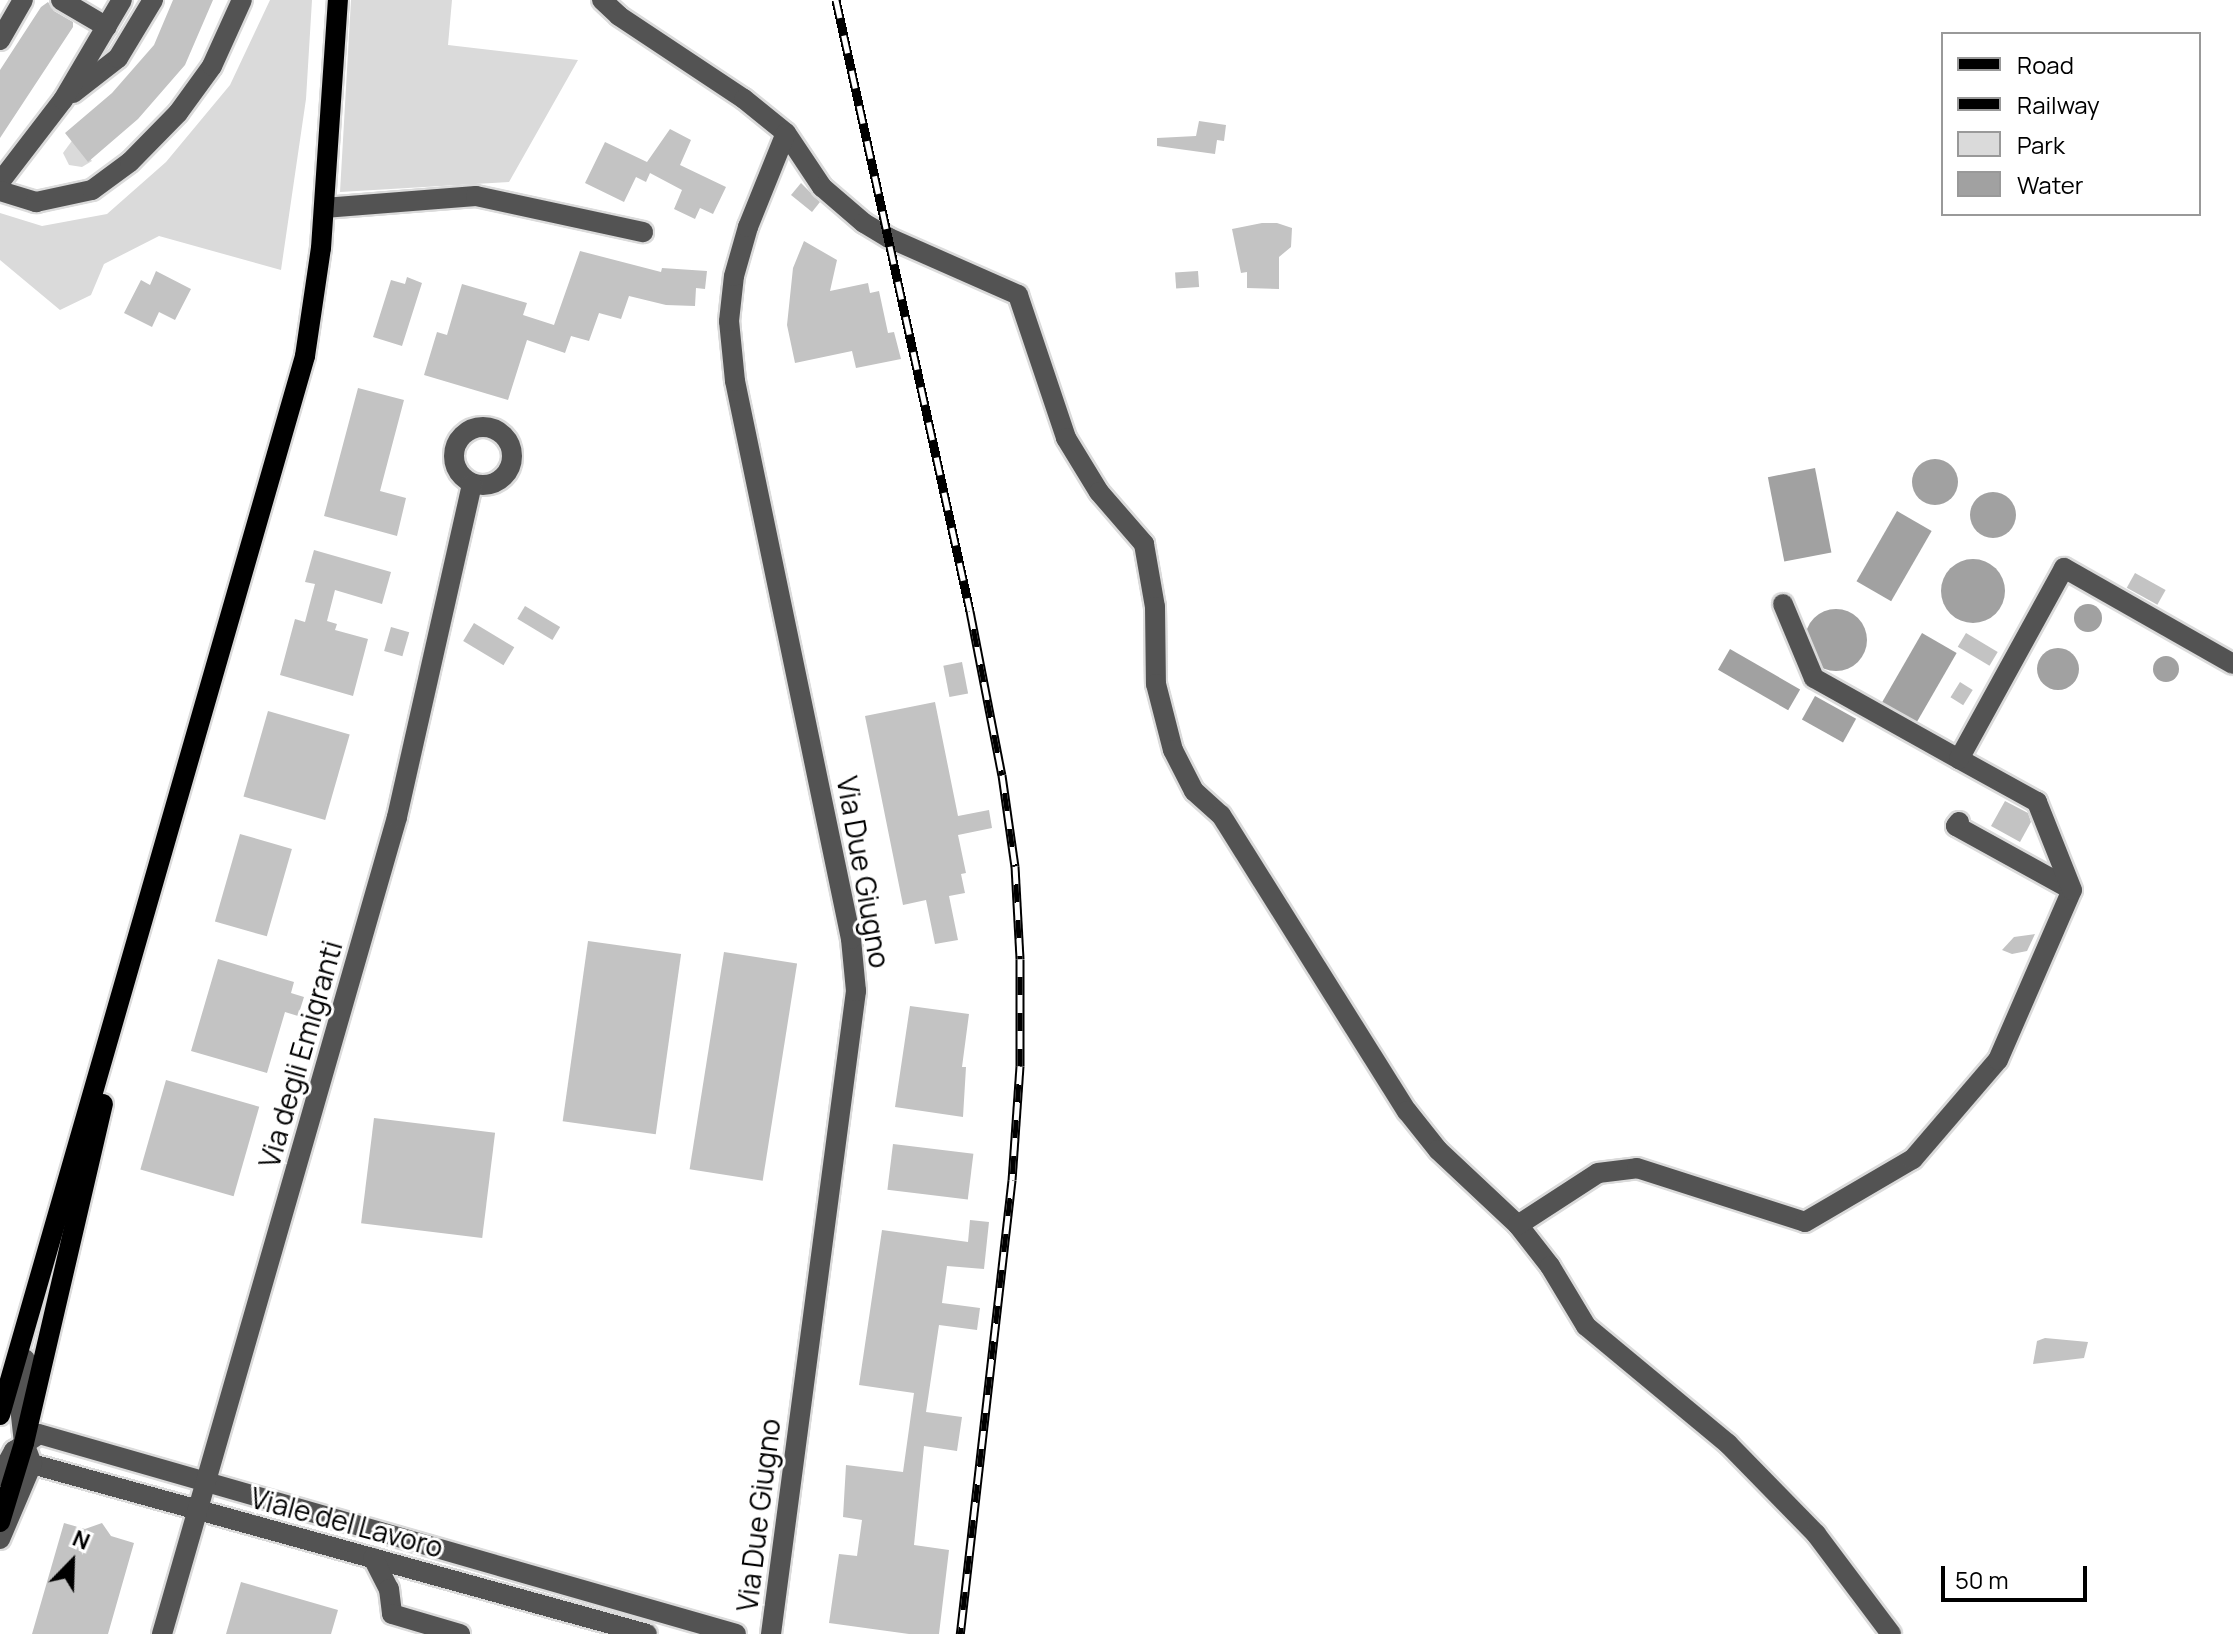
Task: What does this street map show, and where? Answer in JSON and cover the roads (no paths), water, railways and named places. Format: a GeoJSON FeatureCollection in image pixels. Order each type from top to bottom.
{"type":"FeatureCollection","features":[{"type":"Feature","properties":{"kind":"main road"},"geometry":{"type":"LineString","coordinates":[[0,1415],[305,356],[324,208],[338,0]]}},
{"type":"Feature","properties":{"kind":"main road"},"geometry":{"type":"LineString","coordinates":[[0,1522],[31,1438],[39,1382],[134,956]]}},
{"type":"Feature","properties":{"kind":"street"},"geometry":{"type":"LineString","coordinates":[[2,33],[23,0]]}},
{"type":"Feature","properties":{"kind":"street"},"geometry":{"type":"LineString","coordinates":[[61,0],[102,36],[118,58]]}},
{"type":"Feature","properties":{"kind":"street"},"geometry":{"type":"LineString","coordinates":[[0,182],[63,100],[122,0]]}},
{"type":"Feature","properties":{"kind":"street"},"geometry":{"type":"LineString","coordinates":[[63,100],[118,58],[153,0]]}},
{"type":"Feature","properties":{"kind":"street"},"geometry":{"type":"LineString","coordinates":[[0,191],[36,202],[92,190],[130,162],[178,113],[212,66],[242,0]]}},
{"type":"Feature","properties":{"kind":"street"},"geometry":{"type":"LineString","coordinates":[[602,0],[786,133],[822,187],[864,223],[889,238],[1018,295],[1066,438],[1099,492],[1144,544],[1155,607],[1156,684],[1173,750],[1194,791],[1221,815],[1407,1111],[1438,1150],[1518,1225],[1550,1266],[1586,1326],[1728,1444],[1816,1534],[1891,1634]]}},
{"type":"Feature","properties":{"kind":"street","name":"Via Due Giugno"},"geometry":{"type":"LineString","coordinates":[[771,1634],[856,991],[851,939],[735,381],[729,321],[734,276],[748,227],[786,133]]}},
{"type":"Feature","properties":{"kind":"street"},"geometry":{"type":"LineString","coordinates":[[324,208],[476,196],[643,232]]}},
{"type":"Feature","properties":{"kind":"street","name":"Via degli Emigranti"},"geometry":{"type":"LineString","coordinates":[[162,1634],[397,817],[472,484]]}},
{"type":"Feature","properties":{"kind":"street"},"geometry":{"type":"LineString","coordinates":[[1959,759],[2064,568],[2233,664]]}},
{"type":"Feature","properties":{"kind":"street"},"geometry":{"type":"LineString","coordinates":[[1518,1225],[1598,1173],[1637,1168],[1805,1222],[1913,1159],[1998,1060],[2072,890],[2037,802],[1814,678],[1783,604]]}},
{"type":"Feature","properties":{"kind":"street"},"geometry":{"type":"LineString","coordinates":[[1959,822],[1956,826],[2072,890]]}},
{"type":"Feature","properties":{"kind":"street"},"geometry":{"type":"LineString","coordinates":[[0,1539],[32,1464],[31,1438],[20,1376],[39,1300],[38,1276]]}},
{"type":"Feature","properties":{"kind":"street"},"geometry":{"type":"LineString","coordinates":[[31,1438],[207,1482],[736,1634]]}},
{"type":"Feature","properties":{"kind":"street"},"geometry":{"type":"LineString","coordinates":[[0,1476],[31,1438]]}},
{"type":"Feature","properties":{"kind":"street","name":"Viale del Lavoro"},"geometry":{"type":"LineString","coordinates":[[32,1464],[647,1634]]}},
{"type":"Feature","properties":{"kind":"street"},"geometry":{"type":"LineString","coordinates":[[373,1558],[389,1589],[392,1614],[460,1634]]}},
{"type":"Feature","properties":{"kind":"street"},"geometry":{"type":"LineString","coordinates":[[573,1634],[591,1619]]}},
{"type":"Feature","properties":{"kind":"water"},"geometry":{"type":"Polygon","coordinates":[[[1935,459],[1951,466],[1958,482],[1951,498],[1935,505],[1919,498],[1912,482],[1919,466],[1935,459]]]}},
{"type":"Feature","properties":{"kind":"water"},"geometry":{"type":"Polygon","coordinates":[[[1815,468],[1831,552],[1784,562],[1768,477],[1815,468]]]}},
{"type":"Feature","properties":{"kind":"water"},"geometry":{"type":"Polygon","coordinates":[[[1993,492],[2009,499],[2016,515],[2009,531],[1993,538],[1977,531],[1970,515],[1977,499],[1993,492]]]}},
{"type":"Feature","properties":{"kind":"water"},"geometry":{"type":"Polygon","coordinates":[[[1897,511],[1932,531],[1891,601],[1856,581],[1897,511]]]}},
{"type":"Feature","properties":{"kind":"water"},"geometry":{"type":"Polygon","coordinates":[[[1973,559],[1985,561],[1996,568],[2003,579],[2003,603],[1996,614],[1985,621],[1973,623],[1961,621],[1950,614],[1943,603],[1941,591],[1943,579],[1950,568],[1961,561],[1973,559]]]}},
{"type":"Feature","properties":{"kind":"water"},"geometry":{"type":"Polygon","coordinates":[[[2088,604],[2098,608],[2102,618],[2098,628],[2088,632],[2078,628],[2074,618],[2078,608],[2088,604]]]}},
{"type":"Feature","properties":{"kind":"water"},"geometry":{"type":"Polygon","coordinates":[[[1836,609],[1848,611],[1858,618],[1865,628],[1865,652],[1858,662],[1848,669],[1836,671],[1824,669],[1814,662],[1807,652],[1805,640],[1807,628],[1814,618],[1824,611],[1836,609]]]}},
{"type":"Feature","properties":{"kind":"water"},"geometry":{"type":"Polygon","coordinates":[[[1922,633],[1957,653],[1915,725],[1880,705],[1922,633]]]}},
{"type":"Feature","properties":{"kind":"water"},"geometry":{"type":"Polygon","coordinates":[[[2058,648],[2073,654],[2079,669],[2073,684],[2058,690],[2043,684],[2037,669],[2043,654],[2058,648]]]}},
{"type":"Feature","properties":{"kind":"water"},"geometry":{"type":"Polygon","coordinates":[[[1730,649],[1800,690],[1788,710],[1718,670],[1730,649]]]}},
{"type":"Feature","properties":{"kind":"water"},"geometry":{"type":"Polygon","coordinates":[[[2166,656],[2175,660],[2179,669],[2175,678],[2166,682],[2157,678],[2153,669],[2157,660],[2166,656]]]}},
{"type":"Feature","properties":{"kind":"water"},"geometry":{"type":"Polygon","coordinates":[[[1815,696],[1856,719],[1843,742],[1802,720],[1815,696]]]}},
{"type":"Feature","properties":{"kind":"railway"},"geometry":{"type":"LineString","coordinates":[[836,0],[970,611],[1002,775],[1015,866],[1020,959],[1020,1066],[1012,1180],[960,1634]]}}]}
